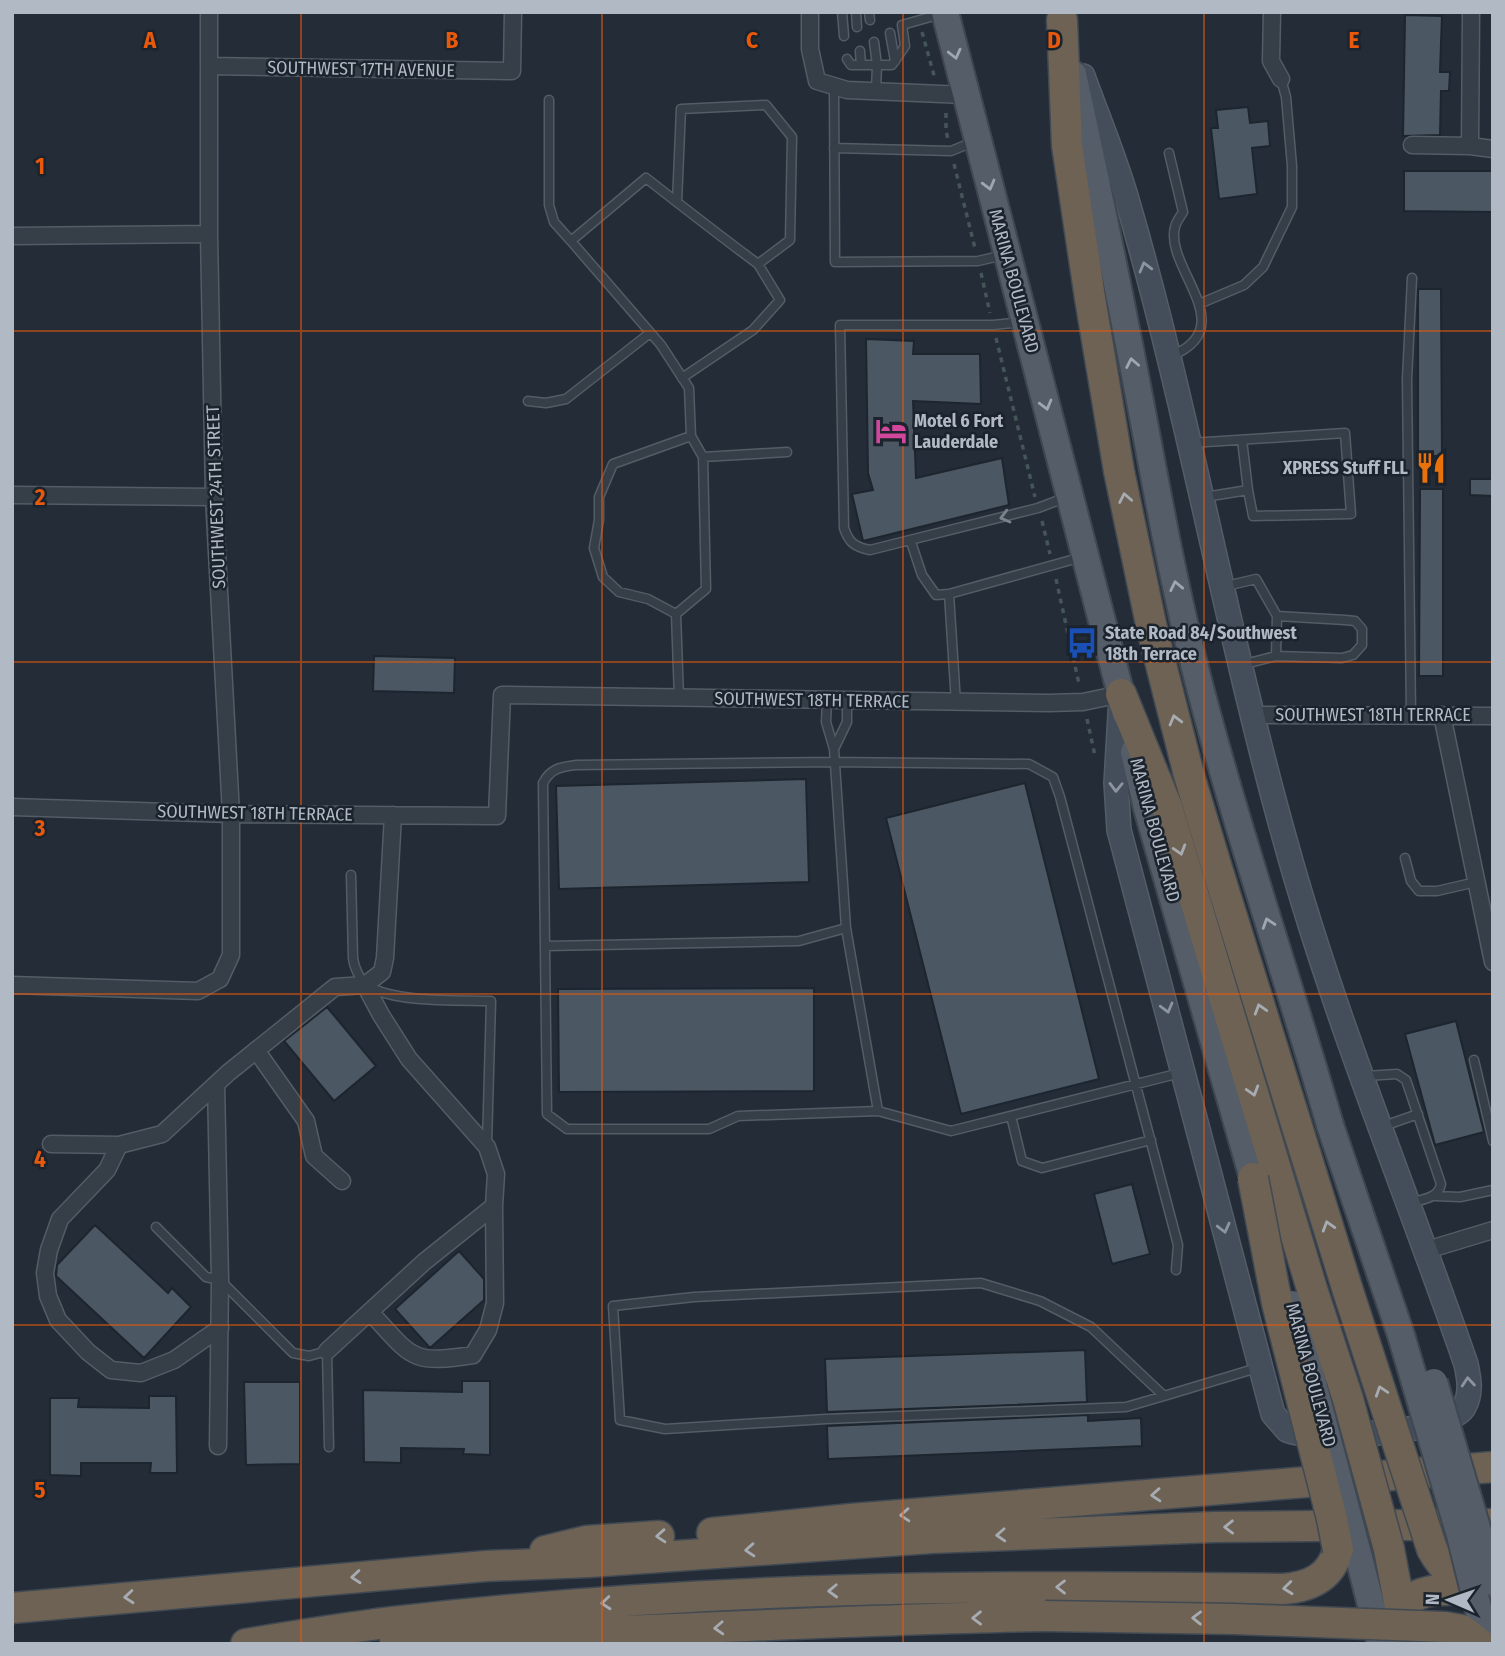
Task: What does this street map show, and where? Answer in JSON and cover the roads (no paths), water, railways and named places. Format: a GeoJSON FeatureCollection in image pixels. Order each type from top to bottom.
{"type":"FeatureCollection","features":[{"type":"Feature","properties":{"kind":"highway"},"geometry":{"type":"LineString","coordinates":[[1061,16],[1067,145],[1110,421],[1152,629],[1189,775],[1348,1291],[1432,1549],[1445,1568],[1459,1579],[1492,1588]]}},
{"type":"Feature","properties":{"kind":"highway"},"geometry":{"type":"LineString","coordinates":[[1121,694],[1167,807],[1312,1289],[1348,1399],[1396,1578],[1391,1631]]}},
{"type":"Feature","properties":{"kind":"highway"},"geometry":{"type":"LineString","coordinates":[[246,1644],[390,1622],[664,1598],[960,1587],[1283,1589],[1302,1586],[1321,1578],[1348,1550],[1332,1519],[1277,1303],[1253,1178]]}},
{"type":"Feature","properties":{"kind":"highway"},"geometry":{"type":"LineString","coordinates":[[486,1566],[586,1541],[715,1533],[851,1519],[1493,1467]]}},
{"type":"Feature","properties":{"kind":"highway"},"geometry":{"type":"LineString","coordinates":[[12,1608],[486,1566],[589,1562],[1046,1532],[1493,1524]]}},
{"type":"Feature","properties":{"kind":"highway"},"geometry":{"type":"LineString","coordinates":[[1391,1631],[1410,1598],[1422,1593],[1492,1588]]}},
{"type":"Feature","properties":{"kind":"highway"},"geometry":{"type":"LineString","coordinates":[[246,1644],[1045,1616],[1437,1627],[1462,1630],[1480,1644]]}},
{"type":"Feature","properties":{"kind":"main road","name":"MARINA BOULEVARD"},"geometry":{"type":"LineString","coordinates":[[945,13],[1121,694],[1147,808],[1253,1178]]}},
{"type":"Feature","properties":{"kind":"main road"},"geometry":{"type":"LineString","coordinates":[[1061,16],[1128,201],[1300,897],[1427,1250],[1469,1380],[1469,1395],[1464,1408],[1455,1416],[1369,1434],[1319,1436],[1293,1433],[1282,1426],[1273,1414],[1119,830],[1116,782],[1121,694]]}},
{"type":"Feature","properties":{"kind":"main road"},"geometry":{"type":"LineString","coordinates":[[1061,16],[1125,325],[1165,536],[1194,664],[1254,880],[1338,1125],[1460,1535],[1488,1644]]}},
{"type":"Feature","properties":{"kind":"main road"},"geometry":{"type":"LineString","coordinates":[[1338,1125],[1401,1281],[1457,1455],[1492,1588]]}},
{"type":"Feature","properties":{"kind":"main road"},"geometry":{"type":"LineString","coordinates":[[1348,1550],[1391,1631]]}},
{"type":"Feature","properties":{"kind":"street","name":"SOUTHWEST 24TH STREET"},"geometry":{"type":"LineString","coordinates":[[12,985],[198,991],[220,979],[231,955],[231,814],[214,497],[209,234],[209,12]]}},
{"type":"Feature","properties":{"kind":"street","name":"SOUTHWEST 17TH AVENUE"},"geometry":{"type":"LineString","coordinates":[[209,66],[512,71],[513,12]]}},
{"type":"Feature","properties":{"kind":"street"},"geometry":{"type":"LineString","coordinates":[[810,12],[810,49],[817,81],[847,90],[965,95]]}},
{"type":"Feature","properties":{"kind":"street"},"geometry":{"type":"LineString","coordinates":[[1272,12],[1271,61],[1281,79]]}},
{"type":"Feature","properties":{"kind":"street"},"geometry":{"type":"LineString","coordinates":[[1470,146],[1471,12]]}},
{"type":"Feature","properties":{"kind":"street"},"geometry":{"type":"LineString","coordinates":[[1412,145],[1493,149]]}},
{"type":"Feature","properties":{"kind":"street"},"geometry":{"type":"LineString","coordinates":[[12,236],[209,234]]}},
{"type":"Feature","properties":{"kind":"street"},"geometry":{"type":"LineString","coordinates":[[12,495],[214,497]]}},
{"type":"Feature","properties":{"kind":"street","name":"SOUTHWEST 18TH TERRACE"},"geometry":{"type":"LineString","coordinates":[[12,807],[231,814],[497,816],[502,695],[956,703],[1083,702],[1121,694]]}},
{"type":"Feature","properties":{"kind":"street","name":"SOUTHWEST 18TH TERRACE"},"geometry":{"type":"LineString","coordinates":[[1253,715],[1493,716]]}},
{"type":"Feature","properties":{"kind":"street"},"geometry":{"type":"LineString","coordinates":[[1442,715],[1492,953]]}},
{"type":"Feature","properties":{"kind":"street"},"geometry":{"type":"LineString","coordinates":[[51,1144],[119,1145],[162,1134],[216,1084],[335,987],[365,985],[382,972],[393,815]]}},
{"type":"Feature","properties":{"kind":"street"},"geometry":{"type":"LineString","coordinates":[[365,985],[409,1059],[487,1147],[496,1174],[495,1303],[488,1330],[473,1355],[437,1361],[410,1355],[371,1313]]}},
{"type":"Feature","properties":{"kind":"street"},"geometry":{"type":"LineString","coordinates":[[256,1051],[306,1121],[314,1156],[342,1181]]}},
{"type":"Feature","properties":{"kind":"street"},"geometry":{"type":"LineString","coordinates":[[216,1084],[220,1280],[218,1446]]}},
{"type":"Feature","properties":{"kind":"street"},"geometry":{"type":"LineString","coordinates":[[119,1145],[107,1170],[60,1219],[49,1250],[45,1272],[48,1296],[58,1320],[88,1352],[111,1370],[141,1374],[174,1360],[220,1328]]}},
{"type":"Feature","properties":{"kind":"street"},"geometry":{"type":"LineString","coordinates":[[327,1351],[424,1262],[494,1206]]}},
{"type":"Feature","properties":{"kind":"street"},"geometry":{"type":"LineString","coordinates":[[1427,1250],[1493,1230]]}},
{"type":"Feature","properties":{"kind":"lane"},"geometry":{"type":"LineString","coordinates":[[842,12],[844,36]]}},
{"type":"Feature","properties":{"kind":"lane"},"geometry":{"type":"LineString","coordinates":[[856,12],[858,27]]}},
{"type":"Feature","properties":{"kind":"lane"},"geometry":{"type":"LineString","coordinates":[[847,59],[851,65],[892,65],[905,46],[902,25],[945,13]]}},
{"type":"Feature","properties":{"kind":"lane"},"geometry":{"type":"LineString","coordinates":[[890,33],[895,61]]}},
{"type":"Feature","properties":{"kind":"lane"},"geometry":{"type":"LineString","coordinates":[[874,42],[876,91]]}},
{"type":"Feature","properties":{"kind":"lane"},"geometry":{"type":"LineString","coordinates":[[860,51],[861,65]]}},
{"type":"Feature","properties":{"kind":"lane"},"geometry":{"type":"LineString","coordinates":[[1199,304],[1244,285],[1263,267],[1292,207],[1292,166],[1286,97],[1281,79]]}},
{"type":"Feature","properties":{"kind":"lane"},"geometry":{"type":"LineString","coordinates":[[834,86],[835,262],[978,261],[1007,255]]}},
{"type":"Feature","properties":{"kind":"lane"},"geometry":{"type":"LineString","coordinates":[[549,100],[549,205],[554,222],[650,333],[689,388],[691,436],[703,457],[706,589],[676,614]]}},
{"type":"Feature","properties":{"kind":"lane"},"geometry":{"type":"LineString","coordinates":[[677,202],[681,109],[766,105],[792,137],[792,206],[790,240],[758,264]]}},
{"type":"Feature","properties":{"kind":"lane"},"geometry":{"type":"LineString","coordinates":[[834,148],[951,150],[977,140]]}},
{"type":"Feature","properties":{"kind":"lane"},"geometry":{"type":"LineString","coordinates":[[1168,358],[1184,351],[1197,340],[1200,326],[1199,304],[1176,246],[1175,228],[1183,212],[1169,153]]}},
{"type":"Feature","properties":{"kind":"lane"},"geometry":{"type":"LineString","coordinates":[[571,241],[646,178],[758,264],[780,300],[753,330],[682,378]]}},
{"type":"Feature","properties":{"kind":"lane"},"geometry":{"type":"LineString","coordinates":[[1411,715],[1407,379],[1412,278]]}},
{"type":"Feature","properties":{"kind":"lane"},"geometry":{"type":"LineString","coordinates":[[1024,322],[993,325],[840,325],[844,528],[847,539],[856,547],[870,550],[911,542],[1038,508],[1069,496]]}},
{"type":"Feature","properties":{"kind":"lane"},"geometry":{"type":"LineString","coordinates":[[528,401],[546,404],[566,399],[650,333]]}},
{"type":"Feature","properties":{"kind":"lane"},"geometry":{"type":"LineString","coordinates":[[1189,443],[1345,433],[1351,514],[1253,516],[1242,440]]}},
{"type":"Feature","properties":{"kind":"lane"},"geometry":{"type":"LineString","coordinates":[[676,614],[648,598],[619,592],[603,577],[594,548],[599,497],[613,464],[691,436]]}},
{"type":"Feature","properties":{"kind":"lane"},"geometry":{"type":"LineString","coordinates":[[703,457],[787,452]]}},
{"type":"Feature","properties":{"kind":"lane"},"geometry":{"type":"LineString","coordinates":[[1202,498],[1248,490]]}},
{"type":"Feature","properties":{"kind":"lane"},"geometry":{"type":"LineString","coordinates":[[911,542],[922,575],[936,595],[949,594],[1085,556]]}},
{"type":"Feature","properties":{"kind":"lane"},"geometry":{"type":"LineString","coordinates":[[1223,587],[1256,579],[1277,616],[1276,656]]}},
{"type":"Feature","properties":{"kind":"lane"},"geometry":{"type":"LineString","coordinates":[[949,594],[956,703]]}},
{"type":"Feature","properties":{"kind":"lane"},"geometry":{"type":"LineString","coordinates":[[676,614],[679,698]]}},
{"type":"Feature","properties":{"kind":"lane"},"geometry":{"type":"LineString","coordinates":[[1241,665],[1276,656],[1342,658],[1353,656],[1362,645],[1362,629],[1355,621],[1277,616]]}},
{"type":"Feature","properties":{"kind":"lane"},"geometry":{"type":"LineString","coordinates":[[827,700],[826,722],[834,749],[846,928],[878,1111]]}},
{"type":"Feature","properties":{"kind":"lane"},"geometry":{"type":"LineString","coordinates":[[834,749],[847,722],[847,701]]}},
{"type":"Feature","properties":{"kind":"lane"},"geometry":{"type":"LineString","coordinates":[[1176,1270],[1178,1245],[1151,1140],[1136,1084],[1053,777],[1030,764],[833,762],[576,765],[556,768],[548,774],[544,783],[547,1114],[567,1129],[709,1129],[738,1116],[878,1111],[951,1131],[1011,1116],[1136,1084],[1184,1072]]}},
{"type":"Feature","properties":{"kind":"lane"},"geometry":{"type":"LineString","coordinates":[[1405,858],[1411,881],[1419,891],[1437,891],[1476,882]]}},
{"type":"Feature","properties":{"kind":"lane"},"geometry":{"type":"LineString","coordinates":[[351,875],[354,966],[365,985],[395,996],[491,1001],[487,1147]]}},
{"type":"Feature","properties":{"kind":"lane"},"geometry":{"type":"LineString","coordinates":[[546,946],[799,942],[846,928]]}},
{"type":"Feature","properties":{"kind":"lane"},"geometry":{"type":"LineString","coordinates":[[1474,1060],[1493,1141]]}},
{"type":"Feature","properties":{"kind":"lane"},"geometry":{"type":"LineString","coordinates":[[1363,1076],[1398,1074],[1406,1080],[1441,1184],[1435,1196]]}},
{"type":"Feature","properties":{"kind":"lane"},"geometry":{"type":"LineString","coordinates":[[1381,1127],[1418,1114]]}},
{"type":"Feature","properties":{"kind":"lane"},"geometry":{"type":"LineString","coordinates":[[1011,1116],[1022,1161],[1042,1168],[1151,1140]]}},
{"type":"Feature","properties":{"kind":"lane"},"geometry":{"type":"LineString","coordinates":[[1410,1203],[1435,1196],[1460,1198],[1493,1189]]}},
{"type":"Feature","properties":{"kind":"lane"},"geometry":{"type":"LineString","coordinates":[[156,1227],[206,1277],[220,1280],[293,1353],[309,1356],[327,1351],[329,1447]]}},
{"type":"Feature","properties":{"kind":"lane"},"geometry":{"type":"LineString","coordinates":[[1164,1396],[1091,1327],[1040,1301],[981,1283],[694,1297],[613,1306],[620,1420],[665,1429],[826,1419],[1126,1407],[1164,1396],[1260,1367]]}},
{"type":"Feature","properties":{"kind":"place","name":"Motel 6 Fort Lauderdale"},"geometry":{"type":"Point","coordinates":[891,431]}},
{"type":"Feature","properties":{"kind":"place","name":"XPRESS Stuff FLL"},"geometry":{"type":"Point","coordinates":[1431,468]}},
{"type":"Feature","properties":{"kind":"place","name":"State Road 84/Southwest 18th Terrace"},"geometry":{"type":"Point","coordinates":[1082,643]}}]}
